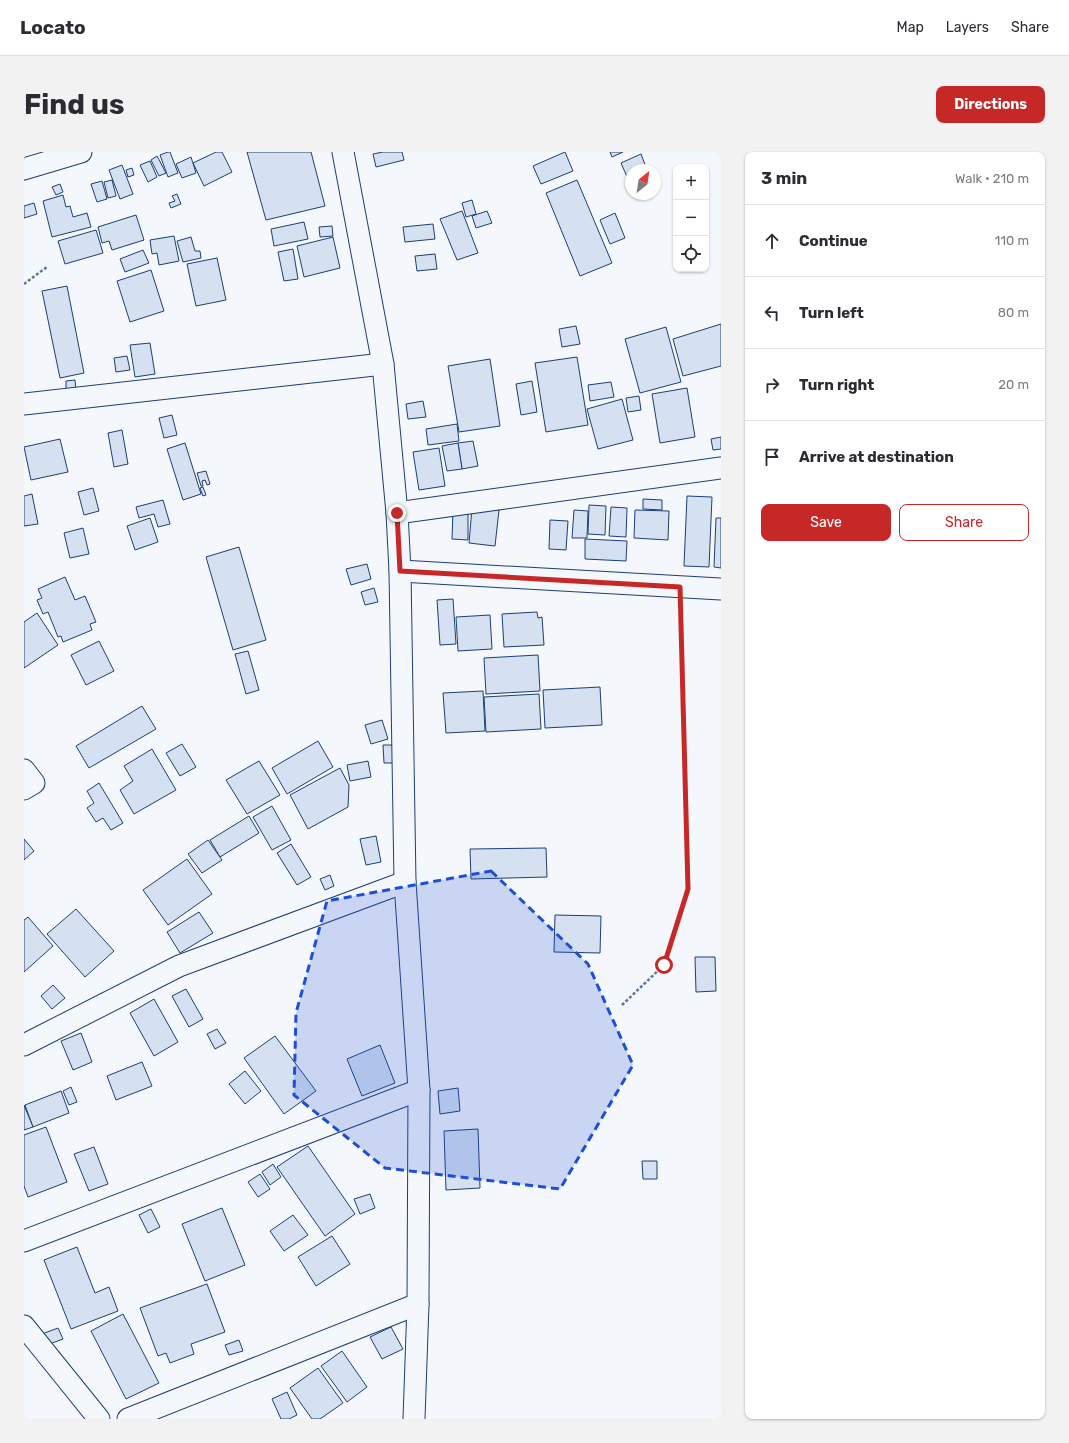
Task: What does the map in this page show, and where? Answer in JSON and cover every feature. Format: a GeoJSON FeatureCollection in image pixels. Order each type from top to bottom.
{"type":"FeatureCollection","features":[{"type":"Feature","properties":{"kind":"street"},"geometry":{"type":"LineString","coordinates":[[343,152],[383,364],[397,513],[400,571],[405,882],[419,1090],[418,1304],[414,1419]]}},
{"type":"Feature","properties":{"kind":"street"},"geometry":{"type":"LineString","coordinates":[[24,169],[72,153]]}},
{"type":"Feature","properties":{"kind":"street"},"geometry":{"type":"LineString","coordinates":[[24,404],[383,364]]}},
{"type":"Feature","properties":{"kind":"street"},"geometry":{"type":"LineString","coordinates":[[397,513],[721,468]]}},
{"type":"Feature","properties":{"kind":"street"},"geometry":{"type":"LineString","coordinates":[[400,571],[721,589]]}},
{"type":"Feature","properties":{"kind":"street"},"geometry":{"type":"LineString","coordinates":[[24,770],[34,783],[24,789]]}},
{"type":"Feature","properties":{"kind":"street"},"geometry":{"type":"LineString","coordinates":[[24,1045],[178,966],[405,882]]}},
{"type":"Feature","properties":{"kind":"street"},"geometry":{"type":"LineString","coordinates":[[24,1241],[419,1090]]}},
{"type":"Feature","properties":{"kind":"street"},"geometry":{"type":"LineString","coordinates":[[128,1419],[418,1304]]}},
{"type":"Feature","properties":{"kind":"street"},"geometry":{"type":"LineString","coordinates":[[24,1326],[99,1419]]}},
{"type":"Feature","properties":{"kind":"path"},"geometry":{"type":"LineString","coordinates":[[24,284],[47,267]]}},
{"type":"Feature","properties":{"kind":"path"},"geometry":{"type":"LineString","coordinates":[[622,1005],[664,965],[688,889],[680,587]]}},
{"type":"Feature","properties":{"kind":"highlighted area"},"geometry":{"type":"Polygon","coordinates":[[[491,871],[588,964],[633,1065],[560,1189],[385,1168],[294,1095],[296,1013],[327,901],[491,871]]]}},
{"type":"Feature","properties":{"kind":"building"},"geometry":{"type":"Polygon","coordinates":[[[170,152],[178,173],[168,177],[160,155],[170,152]]]}},
{"type":"Feature","properties":{"kind":"building"},"geometry":{"type":"Polygon","coordinates":[[[216,152],[222,152],[232,172],[204,186],[193,163],[216,152]]]}},
{"type":"Feature","properties":{"kind":"building"},"geometry":{"type":"Polygon","coordinates":[[[247,152],[311,152],[325,206],[266,220],[247,152]]]}},
{"type":"Feature","properties":{"kind":"building"},"geometry":{"type":"Polygon","coordinates":[[[383,152],[402,152],[404,160],[376,167],[373,154],[383,152]]]}},
{"type":"Feature","properties":{"kind":"building"},"geometry":{"type":"Polygon","coordinates":[[[565,152],[573,171],[541,184],[533,166],[565,152]]]}},
{"type":"Feature","properties":{"kind":"building"},"geometry":{"type":"Polygon","coordinates":[[[610,152],[623,152],[612,157],[610,152]]]}},
{"type":"Feature","properties":{"kind":"building"},"geometry":{"type":"Polygon","coordinates":[[[641,154],[645,164],[625,164],[625,172],[621,163],[641,154]]]}},
{"type":"Feature","properties":{"kind":"building"},"geometry":{"type":"Polygon","coordinates":[[[157,156],[166,173],[159,176],[151,160],[157,156]]]}},
{"type":"Feature","properties":{"kind":"building"},"geometry":{"type":"Polygon","coordinates":[[[191,157],[196,173],[182,178],[176,164],[191,157]]]}},
{"type":"Feature","properties":{"kind":"building"},"geometry":{"type":"Polygon","coordinates":[[[150,161],[157,177],[148,182],[140,165],[150,161]]]}},
{"type":"Feature","properties":{"kind":"building"},"geometry":{"type":"Polygon","coordinates":[[[122,165],[133,194],[120,199],[109,170],[122,165]]]}},
{"type":"Feature","properties":{"kind":"building"},"geometry":{"type":"Polygon","coordinates":[[[132,168],[134,175],[128,177],[126,170],[132,168]]]}},
{"type":"Feature","properties":{"kind":"building"},"geometry":{"type":"Polygon","coordinates":[[[112,180],[116,196],[108,198],[104,182],[112,180]]]}},
{"type":"Feature","properties":{"kind":"building"},"geometry":{"type":"Polygon","coordinates":[[[577,180],[612,263],[580,276],[546,193],[577,180]]]}},
{"type":"Feature","properties":{"kind":"building"},"geometry":{"type":"Polygon","coordinates":[[[102,181],[107,199],[97,202],[91,184],[102,181]]]}},
{"type":"Feature","properties":{"kind":"building"},"geometry":{"type":"Polygon","coordinates":[[[60,184],[63,192],[56,195],[52,187],[60,184]]]}},
{"type":"Feature","properties":{"kind":"building"},"geometry":{"type":"Polygon","coordinates":[[[177,194],[181,204],[171,208],[169,203],[175,201],[172,196],[177,194]]]}},
{"type":"Feature","properties":{"kind":"building"},"geometry":{"type":"Polygon","coordinates":[[[63,195],[66,207],[70,206],[73,217],[87,213],[91,227],[52,237],[43,201],[63,195]]]}},
{"type":"Feature","properties":{"kind":"building"},"geometry":{"type":"Polygon","coordinates":[[[472,200],[476,214],[466,217],[462,203],[472,200]]]}},
{"type":"Feature","properties":{"kind":"building"},"geometry":{"type":"Polygon","coordinates":[[[34,203],[37,214],[24,218],[24,206],[34,203]]]}},
{"type":"Feature","properties":{"kind":"building"},"geometry":{"type":"Polygon","coordinates":[[[462,211],[478,253],[457,260],[440,219],[462,211]]]}},
{"type":"Feature","properties":{"kind":"building"},"geometry":{"type":"Polygon","coordinates":[[[487,211],[492,223],[476,228],[472,216],[487,211]]]}},
{"type":"Feature","properties":{"kind":"building"},"geometry":{"type":"Polygon","coordinates":[[[615,213],[625,238],[610,244],[600,220],[615,213]]]}},
{"type":"Feature","properties":{"kind":"building"},"geometry":{"type":"Polygon","coordinates":[[[136,215],[144,240],[112,250],[109,241],[102,243],[98,227],[136,215]]]}},
{"type":"Feature","properties":{"kind":"building"},"geometry":{"type":"Polygon","coordinates":[[[304,222],[308,239],[274,246],[271,229],[304,222]]]}},
{"type":"Feature","properties":{"kind":"building"},"geometry":{"type":"Polygon","coordinates":[[[433,224],[435,239],[405,242],[403,227],[433,224]]]}},
{"type":"Feature","properties":{"kind":"building"},"geometry":{"type":"Polygon","coordinates":[[[332,226],[333,236],[320,237],[319,227],[332,226]]]}},
{"type":"Feature","properties":{"kind":"building"},"geometry":{"type":"Polygon","coordinates":[[[96,230],[103,253],[65,264],[58,241],[96,230]]]}},
{"type":"Feature","properties":{"kind":"building"},"geometry":{"type":"Polygon","coordinates":[[[174,236],[179,261],[159,265],[157,253],[152,254],[150,240],[174,236]]]}},
{"type":"Feature","properties":{"kind":"building"},"geometry":{"type":"Polygon","coordinates":[[[191,237],[195,251],[200,251],[201,258],[183,262],[177,241],[191,237]]]}},
{"type":"Feature","properties":{"kind":"building"},"geometry":{"type":"Polygon","coordinates":[[[333,237],[340,268],[304,277],[297,246],[333,237]]]}},
{"type":"Feature","properties":{"kind":"building"},"geometry":{"type":"Polygon","coordinates":[[[293,249],[298,279],[284,281],[278,252],[293,249]]]}},
{"type":"Feature","properties":{"kind":"building"},"geometry":{"type":"Polygon","coordinates":[[[143,250],[149,263],[125,272],[120,259],[143,250]]]}},
{"type":"Feature","properties":{"kind":"building"},"geometry":{"type":"Polygon","coordinates":[[[435,254],[437,269],[417,271],[415,256],[435,254]]]}},
{"type":"Feature","properties":{"kind":"building"},"geometry":{"type":"Polygon","coordinates":[[[217,258],[226,300],[196,306],[187,264],[217,258]]]}},
{"type":"Feature","properties":{"kind":"building"},"geometry":{"type":"Polygon","coordinates":[[[151,270],[164,311],[130,322],[117,281],[151,270]]]}},
{"type":"Feature","properties":{"kind":"building"},"geometry":{"type":"Polygon","coordinates":[[[67,286],[84,373],[60,378],[42,291],[67,286]]]}},
{"type":"Feature","properties":{"kind":"building"},"geometry":{"type":"Polygon","coordinates":[[[721,324],[721,366],[683,376],[673,339],[721,324]]]}},
{"type":"Feature","properties":{"kind":"building"},"geometry":{"type":"Polygon","coordinates":[[[576,326],[580,344],[562,347],[559,329],[576,326]]]}},
{"type":"Feature","properties":{"kind":"building"},"geometry":{"type":"Polygon","coordinates":[[[666,327],[681,382],[640,393],[625,339],[666,327]]]}},
{"type":"Feature","properties":{"kind":"building"},"geometry":{"type":"Polygon","coordinates":[[[150,343],[155,374],[135,377],[130,345],[150,343]]]}},
{"type":"Feature","properties":{"kind":"building"},"geometry":{"type":"Polygon","coordinates":[[[127,356],[130,370],[116,372],[114,358],[127,356]]]}},
{"type":"Feature","properties":{"kind":"building"},"geometry":{"type":"Polygon","coordinates":[[[577,357],[588,425],[546,432],[535,363],[577,357]]]}},
{"type":"Feature","properties":{"kind":"building"},"geometry":{"type":"Polygon","coordinates":[[[490,359],[500,426],[459,432],[448,366],[490,359]]]}},
{"type":"Feature","properties":{"kind":"building"},"geometry":{"type":"Polygon","coordinates":[[[75,380],[76,390],[66,390],[66,381],[75,380]]]}},
{"type":"Feature","properties":{"kind":"building"},"geometry":{"type":"Polygon","coordinates":[[[532,381],[537,412],[521,415],[516,384],[532,381]]]}},
{"type":"Feature","properties":{"kind":"building"},"geometry":{"type":"Polygon","coordinates":[[[611,382],[614,397],[590,401],[588,385],[611,382]]]}},
{"type":"Feature","properties":{"kind":"building"},"geometry":{"type":"Polygon","coordinates":[[[687,388],[695,437],[660,443],[652,394],[687,388]]]}},
{"type":"Feature","properties":{"kind":"building"},"geometry":{"type":"Polygon","coordinates":[[[639,396],[641,410],[628,412],[626,398],[639,396]]]}},
{"type":"Feature","properties":{"kind":"building"},"geometry":{"type":"Polygon","coordinates":[[[622,399],[633,440],[598,449],[587,409],[622,399]]]}},
{"type":"Feature","properties":{"kind":"building"},"geometry":{"type":"Polygon","coordinates":[[[423,401],[426,417],[408,419],[406,404],[423,401]]]}},
{"type":"Feature","properties":{"kind":"building"},"geometry":{"type":"Polygon","coordinates":[[[172,415],[177,435],[164,438],[159,418],[172,415]]]}},
{"type":"Feature","properties":{"kind":"building"},"geometry":{"type":"Polygon","coordinates":[[[457,424],[459,441],[428,445],[426,429],[457,424]]]}},
{"type":"Feature","properties":{"kind":"building"},"geometry":{"type":"Polygon","coordinates":[[[122,430],[128,464],[114,467],[108,433],[122,430]]]}},
{"type":"Feature","properties":{"kind":"building"},"geometry":{"type":"Polygon","coordinates":[[[721,437],[721,449],[713,450],[711,439],[721,437]]]}},
{"type":"Feature","properties":{"kind":"building"},"geometry":{"type":"Polygon","coordinates":[[[60,439],[68,472],[31,480],[24,447],[60,439]]]}},
{"type":"Feature","properties":{"kind":"building"},"geometry":{"type":"Polygon","coordinates":[[[473,441],[478,466],[462,469],[458,443],[473,441]]]}},
{"type":"Feature","properties":{"kind":"building"},"geometry":{"type":"Polygon","coordinates":[[[185,443],[201,494],[183,500],[167,449],[185,443]]]}},
{"type":"Feature","properties":{"kind":"building"},"geometry":{"type":"Polygon","coordinates":[[[458,443],[462,469],[447,471],[442,446],[458,443]]]}},
{"type":"Feature","properties":{"kind":"building"},"geometry":{"type":"Polygon","coordinates":[[[439,448],[445,486],[419,490],[413,452],[439,448]]]}},
{"type":"Feature","properties":{"kind":"building"},"geometry":{"type":"Polygon","coordinates":[[[206,471],[210,484],[207,485],[205,480],[202,481],[203,486],[201,486],[197,473],[206,471]]]}},
{"type":"Feature","properties":{"kind":"building"},"geometry":{"type":"Polygon","coordinates":[[[203,487],[206,495],[203,496],[200,488],[203,487]]]}},
{"type":"Feature","properties":{"kind":"building"},"geometry":{"type":"Polygon","coordinates":[[[93,488],[99,511],[84,515],[78,492],[93,488]]]}},
{"type":"Feature","properties":{"kind":"building"},"geometry":{"type":"Polygon","coordinates":[[[32,494],[38,524],[24,526],[24,496],[32,494]]]}},
{"type":"Feature","properties":{"kind":"building"},"geometry":{"type":"Polygon","coordinates":[[[687,496],[712,497],[709,567],[684,566],[687,496]]]}},
{"type":"Feature","properties":{"kind":"building"},"geometry":{"type":"Polygon","coordinates":[[[643,499],[662,500],[662,510],[643,509],[643,499]]]}},
{"type":"Feature","properties":{"kind":"building"},"geometry":{"type":"Polygon","coordinates":[[[163,500],[170,524],[158,527],[154,514],[139,518],[136,507],[163,500]]]}},
{"type":"Feature","properties":{"kind":"building"},"geometry":{"type":"Polygon","coordinates":[[[589,505],[606,506],[605,535],[588,534],[589,505]]]}},
{"type":"Feature","properties":{"kind":"building"},"geometry":{"type":"Polygon","coordinates":[[[611,507],[627,508],[626,537],[609,536],[611,507]]]}},
{"type":"Feature","properties":{"kind":"building"},"geometry":{"type":"Polygon","coordinates":[[[472,508],[499,510],[495,546],[469,543],[472,508]]]}},
{"type":"Feature","properties":{"kind":"building"},"geometry":{"type":"Polygon","coordinates":[[[574,510],[588,511],[587,538],[572,538],[574,510]]]}},
{"type":"Feature","properties":{"kind":"building"},"geometry":{"type":"Polygon","coordinates":[[[635,510],[669,511],[668,540],[634,538],[635,510]]]}},
{"type":"Feature","properties":{"kind":"building"},"geometry":{"type":"Polygon","coordinates":[[[453,511],[468,511],[468,540],[452,539],[453,511]]]}},
{"type":"Feature","properties":{"kind":"building"},"geometry":{"type":"Polygon","coordinates":[[[150,518],[158,542],[135,550],[127,526],[150,518]]]}},
{"type":"Feature","properties":{"kind":"building"},"geometry":{"type":"Polygon","coordinates":[[[716,518],[721,518],[721,568],[714,567],[716,518]]]}},
{"type":"Feature","properties":{"kind":"building"},"geometry":{"type":"Polygon","coordinates":[[[550,520],[568,521],[566,550],[549,549],[550,520]]]}},
{"type":"Feature","properties":{"kind":"building"},"geometry":{"type":"Polygon","coordinates":[[[83,528],[89,554],[70,558],[64,533],[83,528]]]}},
{"type":"Feature","properties":{"kind":"building"},"geometry":{"type":"Polygon","coordinates":[[[585,539],[627,541],[626,561],[585,559],[585,539]]]}},
{"type":"Feature","properties":{"kind":"building"},"geometry":{"type":"Polygon","coordinates":[[[239,547],[266,640],[233,650],[206,557],[239,547]]]}},
{"type":"Feature","properties":{"kind":"building"},"geometry":{"type":"Polygon","coordinates":[[[367,564],[371,579],[351,585],[346,569],[367,564]]]}},
{"type":"Feature","properties":{"kind":"building"},"geometry":{"type":"Polygon","coordinates":[[[65,577],[75,600],[85,596],[96,622],[90,624],[92,630],[63,642],[61,636],[58,637],[48,612],[43,614],[37,600],[42,598],[38,589],[65,577]]]}},
{"type":"Feature","properties":{"kind":"building"},"geometry":{"type":"Polygon","coordinates":[[[374,588],[378,602],[365,605],[361,592],[374,588]]]}},
{"type":"Feature","properties":{"kind":"building"},"geometry":{"type":"Polygon","coordinates":[[[453,599],[456,644],[440,645],[437,600],[453,599]]]}},
{"type":"Feature","properties":{"kind":"building"},"geometry":{"type":"Polygon","coordinates":[[[537,612],[538,618],[542,617],[544,645],[504,647],[502,614],[537,612]]]}},
{"type":"Feature","properties":{"kind":"building"},"geometry":{"type":"Polygon","coordinates":[[[37,613],[58,645],[24,668],[24,622],[37,613]]]}},
{"type":"Feature","properties":{"kind":"building"},"geometry":{"type":"Polygon","coordinates":[[[490,615],[492,649],[458,651],[456,617],[490,615]]]}},
{"type":"Feature","properties":{"kind":"building"},"geometry":{"type":"Polygon","coordinates":[[[99,641],[114,671],[86,685],[71,655],[99,641]]]}},
{"type":"Feature","properties":{"kind":"building"},"geometry":{"type":"Polygon","coordinates":[[[248,651],[259,690],[246,694],[235,654],[248,651]]]}},
{"type":"Feature","properties":{"kind":"building"},"geometry":{"type":"Polygon","coordinates":[[[538,655],[540,691],[486,694],[484,658],[538,655]]]}},
{"type":"Feature","properties":{"kind":"building"},"geometry":{"type":"Polygon","coordinates":[[[600,687],[602,725],[545,728],[543,690],[600,687]]]}},
{"type":"Feature","properties":{"kind":"building"},"geometry":{"type":"Polygon","coordinates":[[[483,691],[485,731],[446,733],[443,693],[483,691]]]}},
{"type":"Feature","properties":{"kind":"building"},"geometry":{"type":"Polygon","coordinates":[[[539,694],[541,729],[486,732],[484,697],[539,694]]]}},
{"type":"Feature","properties":{"kind":"building"},"geometry":{"type":"Polygon","coordinates":[[[142,706],[156,729],[89,768],[76,746],[142,706]]]}},
{"type":"Feature","properties":{"kind":"building"},"geometry":{"type":"Polygon","coordinates":[[[382,720],[388,739],[371,744],[365,725],[382,720]]]}},
{"type":"Feature","properties":{"kind":"building"},"geometry":{"type":"Polygon","coordinates":[[[318,741],[333,767],[287,794],[272,768],[318,741]]]}},
{"type":"Feature","properties":{"kind":"building"},"geometry":{"type":"Polygon","coordinates":[[[182,744],[196,767],[180,776],[166,753],[182,744]]]}},
{"type":"Feature","properties":{"kind":"building"},"geometry":{"type":"Polygon","coordinates":[[[383,745],[394,745],[395,763],[384,763],[383,745]]]}},
{"type":"Feature","properties":{"kind":"building"},"geometry":{"type":"Polygon","coordinates":[[[152,749],[176,790],[134,814],[120,790],[133,781],[124,766],[152,749]]]}},
{"type":"Feature","properties":{"kind":"building"},"geometry":{"type":"Polygon","coordinates":[[[259,761],[280,795],[247,814],[226,780],[259,761]]]}},
{"type":"Feature","properties":{"kind":"building"},"geometry":{"type":"Polygon","coordinates":[[[368,761],[371,777],[350,781],[347,765],[368,761]]]}},
{"type":"Feature","properties":{"kind":"building"},"geometry":{"type":"Polygon","coordinates":[[[340,768],[349,785],[348,807],[308,829],[290,795],[340,768]]]}},
{"type":"Feature","properties":{"kind":"building"},"geometry":{"type":"Polygon","coordinates":[[[99,783],[123,823],[111,830],[103,818],[96,822],[87,808],[94,803],[87,791],[99,783]]]}},
{"type":"Feature","properties":{"kind":"building"},"geometry":{"type":"Polygon","coordinates":[[[272,806],[291,840],[272,850],[253,817],[272,806]]]}},
{"type":"Feature","properties":{"kind":"building"},"geometry":{"type":"Polygon","coordinates":[[[249,816],[259,833],[220,857],[210,840],[249,816]]]}},
{"type":"Feature","properties":{"kind":"building"},"geometry":{"type":"Polygon","coordinates":[[[376,836],[381,862],[366,865],[360,839],[376,836]]]}},
{"type":"Feature","properties":{"kind":"building"},"geometry":{"type":"Polygon","coordinates":[[[24,839],[34,851],[24,860],[24,839]]]}},
{"type":"Feature","properties":{"kind":"building"},"geometry":{"type":"Polygon","coordinates":[[[208,840],[222,860],[202,873],[188,854],[208,840]]]}},
{"type":"Feature","properties":{"kind":"building"},"geometry":{"type":"Polygon","coordinates":[[[291,844],[311,877],[297,885],[277,853],[291,844]]]}},
{"type":"Feature","properties":{"kind":"building"},"geometry":{"type":"Polygon","coordinates":[[[546,848],[547,877],[471,879],[470,849],[546,848]]]}},
{"type":"Feature","properties":{"kind":"building"},"geometry":{"type":"Polygon","coordinates":[[[187,859],[212,894],[168,925],[143,890],[187,859]]]}},
{"type":"Feature","properties":{"kind":"building"},"geometry":{"type":"Polygon","coordinates":[[[330,875],[334,886],[325,890],[320,879],[330,875]]]}},
{"type":"Feature","properties":{"kind":"building"},"geometry":{"type":"Polygon","coordinates":[[[76,909],[114,951],[85,977],[47,934],[76,909]]]}},
{"type":"Feature","properties":{"kind":"building"},"geometry":{"type":"Polygon","coordinates":[[[199,912],[213,933],[180,953],[167,932],[199,912]]]}},
{"type":"Feature","properties":{"kind":"building"},"geometry":{"type":"Polygon","coordinates":[[[555,915],[601,916],[600,953],[554,952],[555,915]]]}},
{"type":"Feature","properties":{"kind":"building"},"geometry":{"type":"Polygon","coordinates":[[[28,917],[53,946],[24,972],[24,920],[28,917]]]}},
{"type":"Feature","properties":{"kind":"building"},"geometry":{"type":"Polygon","coordinates":[[[695,957],[715,957],[716,991],[696,992],[695,957]]]}},
{"type":"Feature","properties":{"kind":"building"},"geometry":{"type":"Polygon","coordinates":[[[53,985],[65,998],[52,1009],[41,996],[53,985]]]}},
{"type":"Feature","properties":{"kind":"building"},"geometry":{"type":"Polygon","coordinates":[[[186,989],[203,1019],[189,1027],[172,996],[186,989]]]}},
{"type":"Feature","properties":{"kind":"building"},"geometry":{"type":"Polygon","coordinates":[[[154,999],[178,1042],[154,1056],[130,1013],[154,999]]]}},
{"type":"Feature","properties":{"kind":"building"},"geometry":{"type":"Polygon","coordinates":[[[217,1029],[226,1043],[215,1049],[207,1034],[217,1029]]]}},
{"type":"Feature","properties":{"kind":"building"},"geometry":{"type":"Polygon","coordinates":[[[81,1033],[92,1062],[73,1070],[61,1041],[81,1033]]]}},
{"type":"Feature","properties":{"kind":"building"},"geometry":{"type":"Polygon","coordinates":[[[275,1036],[316,1091],[284,1114],[244,1058],[275,1036]]]}},
{"type":"Feature","properties":{"kind":"building"},"geometry":{"type":"Polygon","coordinates":[[[380,1045],[395,1083],[362,1096],[347,1059],[380,1045]]]}},
{"type":"Feature","properties":{"kind":"building"},"geometry":{"type":"Polygon","coordinates":[[[142,1062],[152,1086],[116,1100],[107,1076],[142,1062]]]}},
{"type":"Feature","properties":{"kind":"building"},"geometry":{"type":"Polygon","coordinates":[[[245,1071],[261,1091],[245,1104],[229,1084],[245,1071]]]}},
{"type":"Feature","properties":{"kind":"building"},"geometry":{"type":"Polygon","coordinates":[[[71,1087],[77,1102],[69,1105],[63,1091],[71,1087]]]}},
{"type":"Feature","properties":{"kind":"building"},"geometry":{"type":"Polygon","coordinates":[[[458,1088],[460,1111],[440,1114],[438,1091],[458,1088]]]}},
{"type":"Feature","properties":{"kind":"building"},"geometry":{"type":"Polygon","coordinates":[[[61,1091],[69,1113],[33,1127],[25,1105],[61,1091]]]}},
{"type":"Feature","properties":{"kind":"building"},"geometry":{"type":"Polygon","coordinates":[[[24,1105],[33,1127],[24,1130],[24,1105]]]}},
{"type":"Feature","properties":{"kind":"building"},"geometry":{"type":"Polygon","coordinates":[[[46,1127],[67,1182],[28,1197],[24,1186],[24,1135],[46,1127]]]}},
{"type":"Feature","properties":{"kind":"building"},"geometry":{"type":"Polygon","coordinates":[[[478,1129],[480,1188],[446,1190],[444,1131],[478,1129]]]}},
{"type":"Feature","properties":{"kind":"building"},"geometry":{"type":"Polygon","coordinates":[[[308,1146],[355,1214],[325,1236],[277,1167],[308,1146]]]}},
{"type":"Feature","properties":{"kind":"building"},"geometry":{"type":"Polygon","coordinates":[[[94,1147],[108,1184],[89,1191],[74,1154],[94,1147]]]}},
{"type":"Feature","properties":{"kind":"building"},"geometry":{"type":"Polygon","coordinates":[[[642,1161],[657,1161],[657,1179],[643,1179],[642,1161]]]}},
{"type":"Feature","properties":{"kind":"building"},"geometry":{"type":"Polygon","coordinates":[[[273,1164],[281,1177],[270,1185],[262,1172],[273,1164]]]}},
{"type":"Feature","properties":{"kind":"building"},"geometry":{"type":"Polygon","coordinates":[[[260,1174],[270,1189],[258,1197],[248,1182],[260,1174]]]}},
{"type":"Feature","properties":{"kind":"building"},"geometry":{"type":"Polygon","coordinates":[[[370,1194],[375,1208],[360,1214],[354,1199],[370,1194]]]}},
{"type":"Feature","properties":{"kind":"building"},"geometry":{"type":"Polygon","coordinates":[[[222,1208],[245,1265],[205,1281],[182,1224],[222,1208]]]}},
{"type":"Feature","properties":{"kind":"building"},"geometry":{"type":"Polygon","coordinates":[[[151,1209],[160,1227],[148,1233],[139,1215],[151,1209]]]}},
{"type":"Feature","properties":{"kind":"building"},"geometry":{"type":"Polygon","coordinates":[[[293,1215],[308,1235],[284,1251],[270,1231],[293,1215]]]}},
{"type":"Feature","properties":{"kind":"building"},"geometry":{"type":"Polygon","coordinates":[[[332,1236],[350,1264],[316,1286],[298,1257],[332,1236]]]}},
{"type":"Feature","properties":{"kind":"building"},"geometry":{"type":"Polygon","coordinates":[[[77,1247],[95,1293],[109,1287],[118,1311],[71,1329],[44,1260],[77,1247]]]}},
{"type":"Feature","properties":{"kind":"building"},"geometry":{"type":"Polygon","coordinates":[[[207,1284],[225,1332],[191,1344],[194,1354],[170,1363],[166,1353],[158,1356],[140,1308],[207,1284]]]}},
{"type":"Feature","properties":{"kind":"building"},"geometry":{"type":"Polygon","coordinates":[[[123,1314],[159,1383],[126,1399],[91,1331],[123,1314]]]}},
{"type":"Feature","properties":{"kind":"building"},"geometry":{"type":"Polygon","coordinates":[[[391,1327],[403,1349],[382,1359],[370,1337],[391,1327]]]}},
{"type":"Feature","properties":{"kind":"building"},"geometry":{"type":"Polygon","coordinates":[[[58,1328],[63,1339],[47,1345],[42,1334],[58,1328]]]}},
{"type":"Feature","properties":{"kind":"building"},"geometry":{"type":"Polygon","coordinates":[[[239,1340],[243,1351],[229,1355],[225,1345],[239,1340]]]}},
{"type":"Feature","properties":{"kind":"building"},"geometry":{"type":"Polygon","coordinates":[[[342,1351],[367,1387],[347,1402],[321,1366],[342,1351]]]}},
{"type":"Feature","properties":{"kind":"building"},"geometry":{"type":"Polygon","coordinates":[[[318,1368],[343,1403],[320,1419],[312,1419],[290,1388],[318,1368]]]}},
{"type":"Feature","properties":{"kind":"building"},"geometry":{"type":"Polygon","coordinates":[[[287,1392],[297,1415],[289,1419],[281,1419],[272,1399],[287,1392]]]}},
{"type":"Feature","properties":{"kind":"route"},"geometry":{"type":"LineString","coordinates":[[397,513],[400,571],[680,587],[688,889],[664,965]]}}]}
